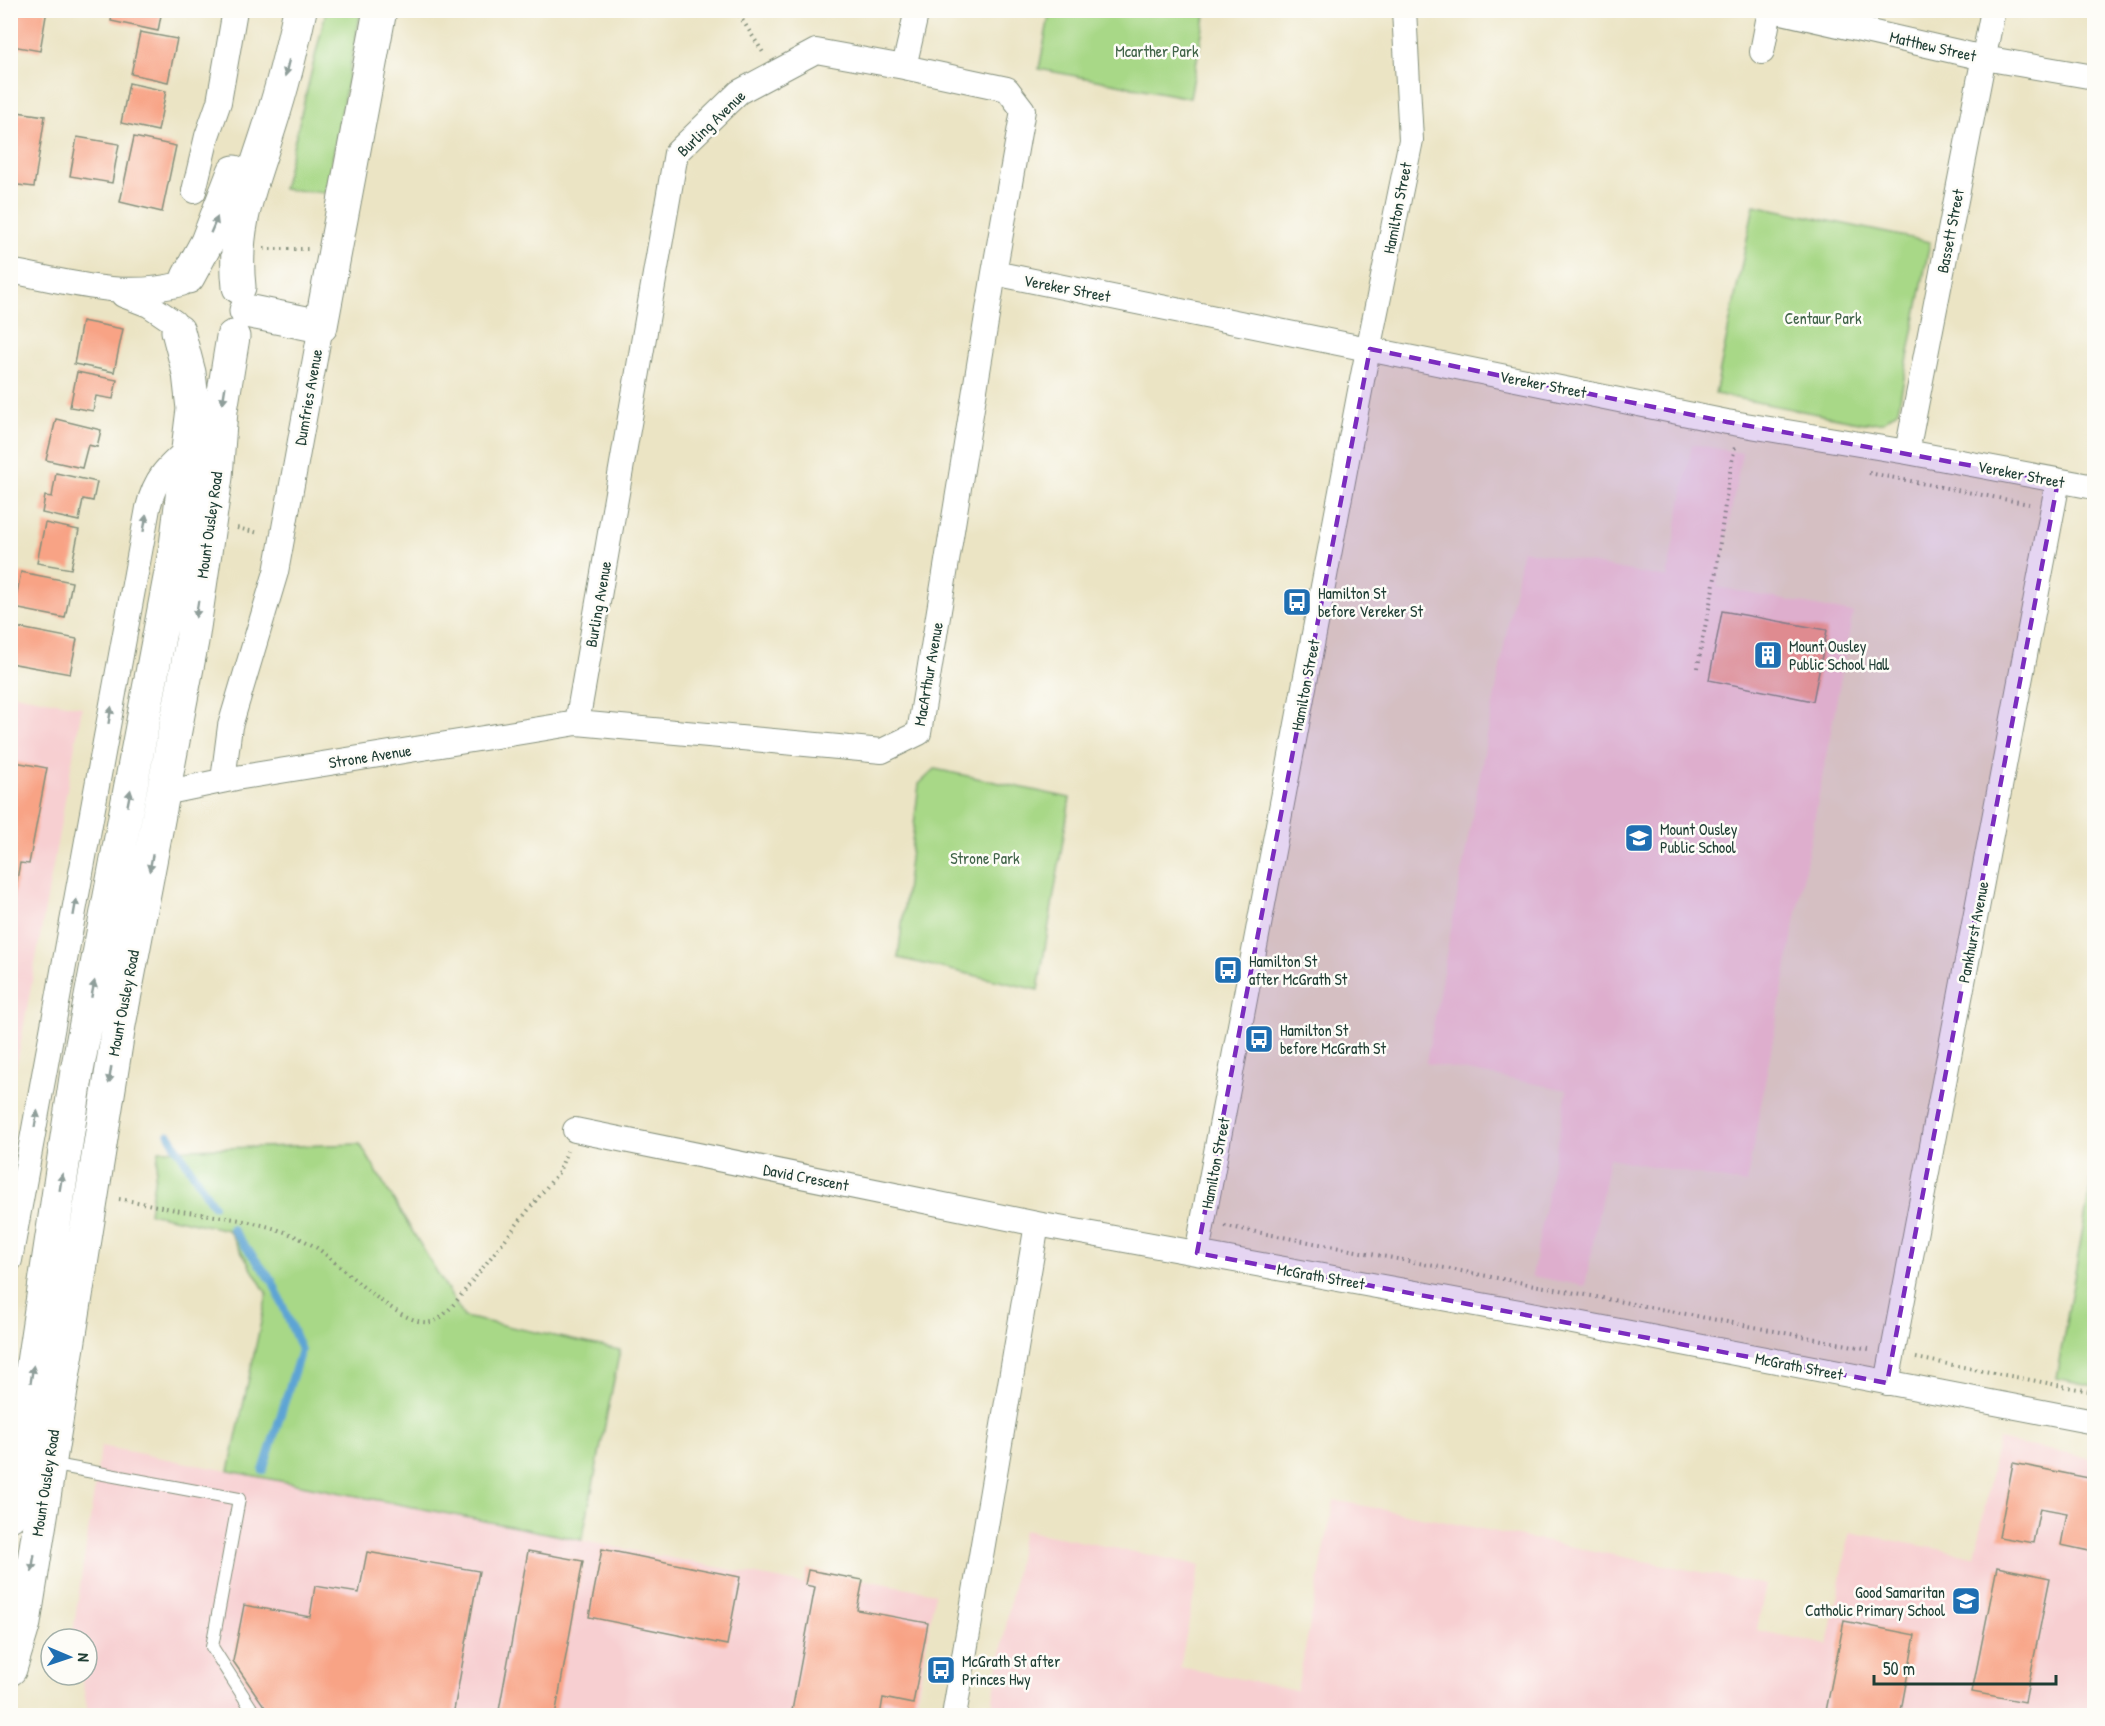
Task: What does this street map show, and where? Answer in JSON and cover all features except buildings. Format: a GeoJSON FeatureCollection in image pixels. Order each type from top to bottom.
{"type":"FeatureCollection","features":[{"type":"Feature","properties":{"kind":"main road"},"geometry":{"type":"LineString","coordinates":[[184,281],[207,272],[220,273],[231,279],[239,312],[215,346],[195,344],[185,338],[176,326],[172,302],[184,281],[207,242],[240,155],[257,99],[277,10]]}},
{"type":"Feature","properties":{"kind":"main road","name":"Mount Ousley Road"},"geometry":{"type":"LineString","coordinates":[[10,1515],[26,1466],[91,1194],[119,1025],[164,793],[208,538],[221,410],[239,312],[237,251],[241,218],[281,90],[300,10]]}},
{"type":"Feature","properties":{"kind":"main road","name":"Dumfries Avenue"},"geometry":{"type":"LineString","coordinates":[[321,326],[380,10]]}},
{"type":"Feature","properties":{"kind":"main road"},"geometry":{"type":"LineString","coordinates":[[239,312],[321,326]]}},
{"type":"Feature","properties":{"kind":"main road","name":"Mount Ousley Road"},"geometry":{"type":"LineString","coordinates":[[10,1669],[24,1623],[26,1466],[77,1071],[176,546],[189,448],[193,410],[192,391],[176,326]]}},
{"type":"Feature","properties":{"kind":"street"},"geometry":{"type":"LineString","coordinates":[[194,191],[207,136],[219,102],[235,10]]}},
{"type":"Feature","properties":{"kind":"street"},"geometry":{"type":"LineString","coordinates":[[904,67],[917,10]]}},
{"type":"Feature","properties":{"kind":"street","name":"Hamilton Street"},"geometry":{"type":"LineString","coordinates":[[1197,1253],[1363,375],[1411,140],[1404,10]]}},
{"type":"Feature","properties":{"kind":"street","name":"Matthew Street"},"geometry":{"type":"LineString","coordinates":[[1762,52],[1772,10],[1984,58],[2094,77]]}},
{"type":"Feature","properties":{"kind":"street","name":"Bassett Street"},"geometry":{"type":"LineString","coordinates":[[1908,452],[1993,10]]}},
{"type":"Feature","properties":{"kind":"street","name":"Burling Avenue"},"geometry":{"type":"LineString","coordinates":[[577,723],[676,153],[739,92],[816,51],[1007,89],[1023,110],[994,273]]}},
{"type":"Feature","properties":{"kind":"street"},"geometry":{"type":"LineString","coordinates":[[10,271],[109,290],[149,305],[176,326]]}},
{"type":"Feature","properties":{"kind":"street","name":"Vereker Street"},"geometry":{"type":"LineString","coordinates":[[994,273],[1727,422],[1908,452],[2094,487]]}},
{"type":"Feature","properties":{"kind":"street","name":"MacArthur Avenue"},"geometry":{"type":"LineString","coordinates":[[577,723],[882,751],[919,733],[994,273]]}},
{"type":"Feature","properties":{"kind":"street"},"geometry":{"type":"LineString","coordinates":[[109,290],[152,290],[184,281]]}},
{"type":"Feature","properties":{"kind":"street","name":"Dumfries Avenue"},"geometry":{"type":"LineString","coordinates":[[223,780],[230,726],[276,572],[321,326]]}},
{"type":"Feature","properties":{"kind":"street"},"geometry":{"type":"LineString","coordinates":[[10,1260],[149,504],[153,490],[164,471],[189,448]]}},
{"type":"Feature","properties":{"kind":"street","name":"Pankhurst Avenue"},"geometry":{"type":"LineString","coordinates":[[1887,1383],[2058,481]]}},
{"type":"Feature","properties":{"kind":"street","name":"Strone Avenue"},"geometry":{"type":"LineString","coordinates":[[164,793],[223,780],[577,723]]}},
{"type":"Feature","properties":{"kind":"street","name":"David Crescent"},"geometry":{"type":"LineString","coordinates":[[575,1130],[1037,1224]]}},
{"type":"Feature","properties":{"kind":"street"},"geometry":{"type":"LineString","coordinates":[[954,1716],[1037,1224]]}},
{"type":"Feature","properties":{"kind":"street","name":"McGrath Street"},"geometry":{"type":"LineString","coordinates":[[1037,1224],[2094,1422]]}},
{"type":"Feature","properties":{"kind":"lane"},"geometry":{"type":"LineString","coordinates":[[26,1466],[239,1499],[212,1647],[256,1716]]}},
{"type":"Feature","properties":{"kind":"path"},"geometry":{"type":"LineString","coordinates":[[736,10],[776,72]]}},
{"type":"Feature","properties":{"kind":"path"},"geometry":{"type":"LineString","coordinates":[[262,249],[302,248],[314,251]]}},
{"type":"Feature","properties":{"kind":"path"},"geometry":{"type":"LineString","coordinates":[[1698,668],[1715,574],[1727,482],[1735,447],[1742,447]]}},
{"type":"Feature","properties":{"kind":"path"},"geometry":{"type":"LineString","coordinates":[[1861,471],[2034,505]]}},
{"type":"Feature","properties":{"kind":"path"},"geometry":{"type":"LineString","coordinates":[[234,527],[261,533]]}},
{"type":"Feature","properties":{"kind":"path"},"geometry":{"type":"LineString","coordinates":[[91,1194],[242,1220],[294,1236],[337,1263],[369,1293],[413,1320],[425,1323],[438,1320],[458,1299],[559,1172],[575,1130]]}},
{"type":"Feature","properties":{"kind":"path"},"geometry":{"type":"LineString","coordinates":[[1225,1226],[1871,1350]]}},
{"type":"Feature","properties":{"kind":"path"},"geometry":{"type":"LineString","coordinates":[[1909,1356],[2094,1392]]}},
{"type":"Feature","properties":{"kind":"highlighted area"},"geometry":{"type":"Polygon","coordinates":[[[1370,349],[1727,422],[2058,481],[1887,1383],[1197,1253],[1370,349]]]}},
{"type":"Feature","properties":{"kind":"shaded area","name":"Mount Ousley Public School"},"geometry":{"type":"Polygon","coordinates":[[[1692,444],[1742,453],[1717,587],[1853,613],[1746,1184],[1609,1158],[1585,1286],[1532,1276],[1567,1090],[1426,1063],[1522,550],[1667,578],[1692,444]]]}},
{"type":"Feature","properties":{"kind":"shaded area"},"geometry":{"type":"Polygon","coordinates":[[[10,693],[82,707],[11,1096],[10,1096],[10,693]]]}},
{"type":"Feature","properties":{"kind":"shaded area"},"geometry":{"type":"Polygon","coordinates":[[[1998,1440],[2094,1459],[2094,1715],[990,1716],[1023,1530],[1200,1565],[1180,1667],[1297,1690],[1334,1500],[1766,1585],[1757,1630],[1828,1645],[1850,1532],[1975,1556],[1998,1440]]]}},
{"type":"Feature","properties":{"kind":"shaded area"},"geometry":{"type":"Polygon","coordinates":[[[101,1446],[803,1584],[807,1569],[935,1593],[914,1716],[91,1715],[88,1713],[83,1687],[99,1687],[99,1627],[74,1627],[101,1446]]]}},
{"type":"Feature","properties":{"kind":"green space"},"geometry":{"type":"Polygon","coordinates":[[[326,11],[361,11],[326,193],[283,189],[326,11]]]}},
{"type":"Feature","properties":{"kind":"green space","name":"Mcarther Park"},"geometry":{"type":"Polygon","coordinates":[[[1050,11],[1206,11],[1190,98],[1039,69],[1050,11]]]}},
{"type":"Feature","properties":{"kind":"green space","name":"Centaur Park"},"geometry":{"type":"Polygon","coordinates":[[[1754,205],[1930,242],[1898,410],[1883,422],[1863,423],[1715,394],[1754,205]]]}},
{"type":"Feature","properties":{"kind":"green space","name":"Strone Park"},"geometry":{"type":"Polygon","coordinates":[[[935,769],[1070,798],[1038,990],[898,958],[919,784],[935,769]]]}},
{"type":"Feature","properties":{"kind":"green space"},"geometry":{"type":"Polygon","coordinates":[[[360,1144],[464,1317],[620,1350],[582,1540],[229,1471],[267,1294],[228,1230],[149,1213],[159,1150],[360,1144]]]}},
{"type":"Feature","properties":{"kind":"green space"},"geometry":{"type":"Polygon","coordinates":[[[2094,1167],[2094,1386],[2056,1378],[2094,1167]]]}},
{"type":"Feature","properties":{"kind":"waterway"},"geometry":{"type":"LineString","coordinates":[[169,1135],[213,1205]]}},
{"type":"Feature","properties":{"kind":"waterway"},"geometry":{"type":"LineString","coordinates":[[232,1229],[273,1282],[301,1350],[263,1471]]}},
{"type":"Feature","properties":{"kind":"place","name":"Hamilton St before Vereker St"},"geometry":{"type":"Point","coordinates":[1297,602]}},
{"type":"Feature","properties":{"kind":"place","name":"Mount Ousley Public School Hall"},"geometry":{"type":"Point","coordinates":[1768,655]}},
{"type":"Feature","properties":{"kind":"place","name":"Mount Ousley Public School"},"geometry":{"type":"Point","coordinates":[1639,838]}},
{"type":"Feature","properties":{"kind":"place","name":"Hamilton St after McGrath St"},"geometry":{"type":"Point","coordinates":[1228,970]}},
{"type":"Feature","properties":{"kind":"place","name":"Hamilton St before McGrath St"},"geometry":{"type":"Point","coordinates":[1259,1039]}},
{"type":"Feature","properties":{"kind":"place","name":"Good Samaritan Catholic Primary School"},"geometry":{"type":"Point","coordinates":[1966,1601]}},
{"type":"Feature","properties":{"kind":"place","name":"McGrath St after Princes Hwy"},"geometry":{"type":"Point","coordinates":[941,1670]}}]}
